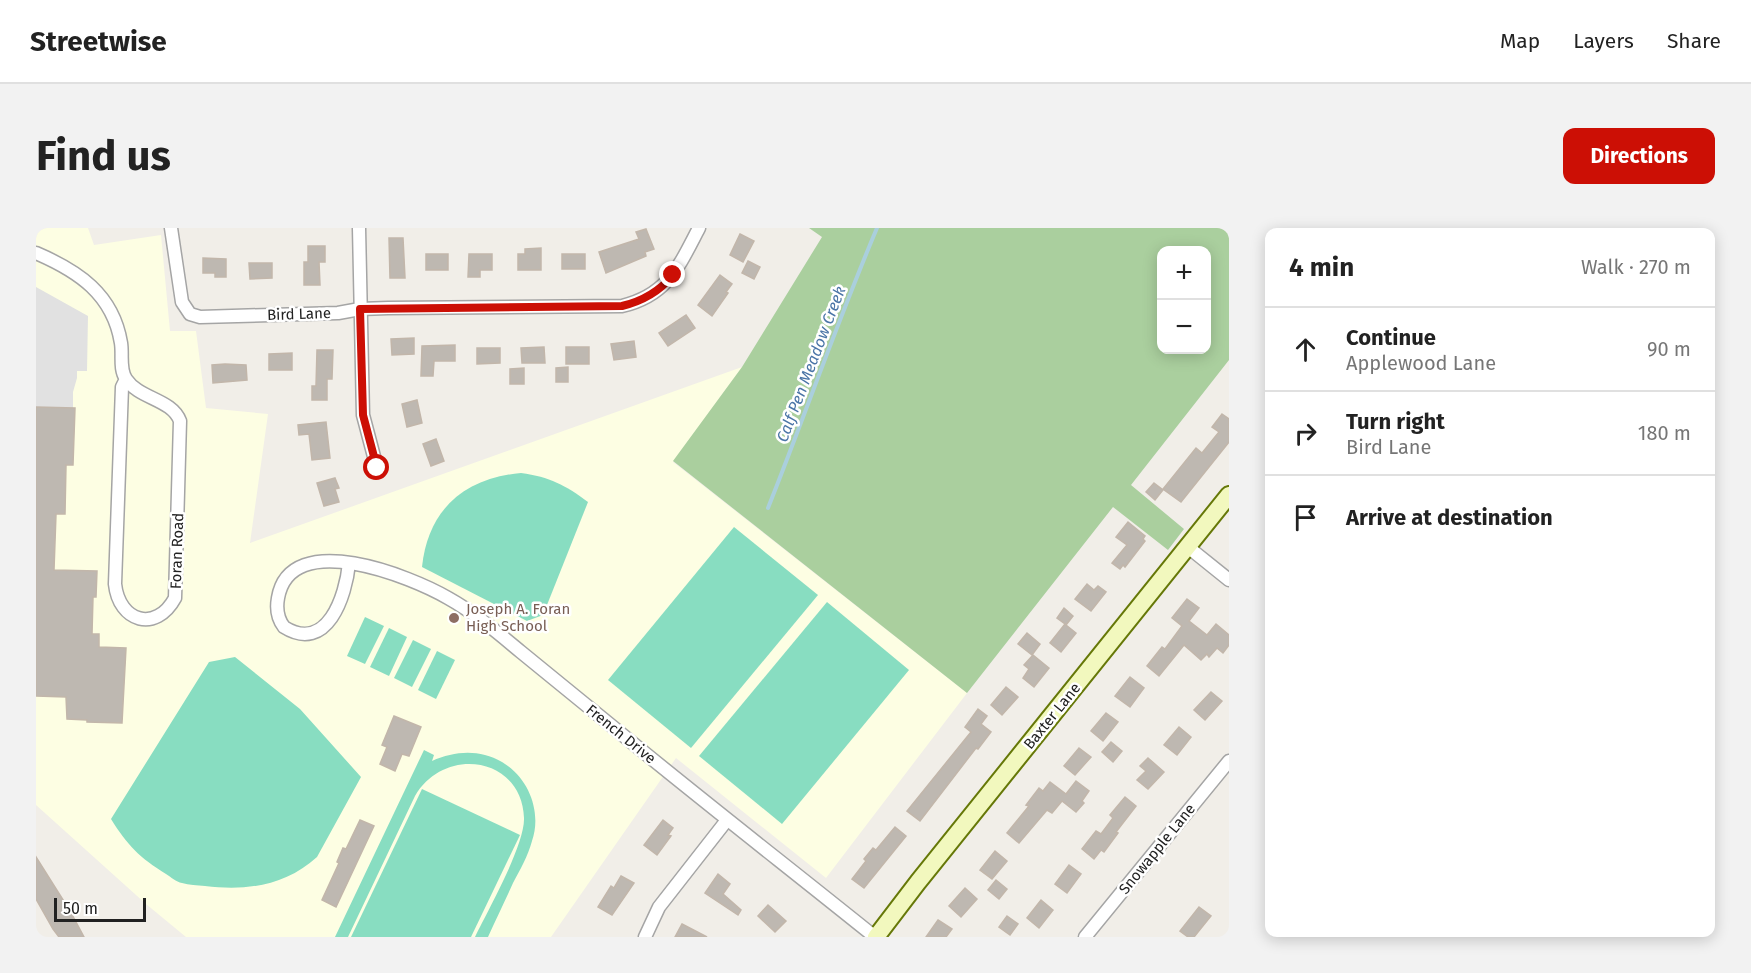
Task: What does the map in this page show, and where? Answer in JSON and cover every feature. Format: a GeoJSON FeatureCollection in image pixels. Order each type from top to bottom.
{"type":"FeatureCollection","features":[{"type":"Feature","properties":{"kind":"street","name":"Bird Lane"},"geometry":{"type":"LineString","coordinates":[[171,228],[182,302],[187,311],[193,316],[200,317],[338,313],[360,309],[622,306],[644,299],[662,287],[676,271],[699,228]]}},
{"type":"Feature","properties":{"kind":"street"},"geometry":{"type":"LineString","coordinates":[[359,228],[363,415],[377,468]]}},
{"type":"Feature","properties":{"kind":"street","name":"Foran Road"},"geometry":{"type":"LineString","coordinates":[[36,253],[87,281],[99,296],[117,328],[126,379],[134,387],[171,409],[180,421],[175,598],[166,611],[151,618],[134,617],[125,611],[116,592],[122,387],[126,379]]}},
{"type":"Feature","properties":{"kind":"street","name":"Baxter Lane"},"geometry":{"type":"LineString","coordinates":[[876,937],[1229,495]]}},
{"type":"Feature","properties":{"kind":"street"},"geometry":{"type":"LineString","coordinates":[[1188,547],[1229,580]]}},
{"type":"Feature","properties":{"kind":"street","name":"French Drive"},"geometry":{"type":"LineString","coordinates":[[349,563],[347,582],[338,606],[324,627],[311,634],[302,634],[284,627],[277,614],[276,604],[278,593],[287,576],[304,566],[320,562],[349,563],[372,566],[408,578],[448,598],[485,623],[727,820],[876,937]]}},
{"type":"Feature","properties":{"kind":"street","name":"Snowapple Lane"},"geometry":{"type":"LineString","coordinates":[[1085,937],[1229,761]]}},
{"type":"Feature","properties":{"kind":"street"},"geometry":{"type":"LineString","coordinates":[[645,937],[658,907],[727,820]]}},
{"type":"Feature","properties":{"kind":"shaded area","name":"Joseph A. Foran High School"},"geometry":{"type":"Polygon","coordinates":[[[36,228],[88,228],[94,245],[161,235],[170,331],[196,331],[206,408],[268,414],[250,543],[742,367],[673,462],[967,693],[826,878],[676,758],[551,937],[186,937],[36,805],[36,228]]]}},
{"type":"Feature","properties":{"kind":"shaded area"},"geometry":{"type":"Polygon","coordinates":[[[36,287],[88,316],[87,371],[77,371],[73,408],[36,407],[36,287]]]}},
{"type":"Feature","properties":{"kind":"green space"},"geometry":{"type":"Polygon","coordinates":[[[809,228],[1229,228],[1229,360],[1131,485],[1184,529],[1168,550],[1113,507],[967,693],[673,461],[742,367],[822,237],[809,228]]]}},
{"type":"Feature","properties":{"kind":"green space"},"geometry":{"type":"Polygon","coordinates":[[[521,473],[557,483],[588,502],[543,615],[527,621],[422,567],[432,529],[441,513],[453,500],[483,482],[521,473]]]}},
{"type":"Feature","properties":{"kind":"green space"},"geometry":{"type":"Polygon","coordinates":[[[734,527],[818,595],[691,748],[608,680],[734,527]]]}},
{"type":"Feature","properties":{"kind":"green space"},"geometry":{"type":"Polygon","coordinates":[[[827,602],[909,670],[782,824],[699,756],[827,602]]]}},
{"type":"Feature","properties":{"kind":"green space"},"geometry":{"type":"Polygon","coordinates":[[[365,617],[384,626],[365,664],[347,656],[365,617]]]}},
{"type":"Feature","properties":{"kind":"green space"},"geometry":{"type":"Polygon","coordinates":[[[389,628],[407,637],[389,676],[370,667],[389,628]]]}},
{"type":"Feature","properties":{"kind":"green space"},"geometry":{"type":"Polygon","coordinates":[[[413,640],[431,649],[412,687],[394,678],[413,640]]]}},
{"type":"Feature","properties":{"kind":"green space"},"geometry":{"type":"Polygon","coordinates":[[[437,651],[455,660],[436,699],[418,690],[437,651]]]}},
{"type":"Feature","properties":{"kind":"green space"},"geometry":{"type":"Polygon","coordinates":[[[235,657],[300,709],[361,777],[317,857],[305,867],[278,880],[250,887],[185,884],[141,856],[111,819],[209,662],[235,657]]]}},
{"type":"Feature","properties":{"kind":"green space"},"geometry":{"type":"Polygon","coordinates":[[[424,750],[434,755],[432,761],[458,753],[485,755],[502,762],[519,777],[531,797],[535,819],[535,830],[524,863],[488,937],[475,937],[519,844],[524,818],[520,797],[510,782],[497,771],[480,765],[462,764],[444,769],[428,780],[415,796],[348,937],[335,937],[424,750]]]}},
{"type":"Feature","properties":{"kind":"green space"},"geometry":{"type":"Polygon","coordinates":[[[422,789],[520,835],[471,937],[351,937],[422,789]]]}},
{"type":"Feature","properties":{"kind":"building"},"geometry":{"type":"Polygon","coordinates":[[[646,229],[654,249],[645,252],[646,256],[606,273],[599,252],[639,239],[636,232],[646,229]]]}},
{"type":"Feature","properties":{"kind":"building"},"geometry":{"type":"Polygon","coordinates":[[[740,234],[754,241],[743,262],[730,255],[740,234]]]}},
{"type":"Feature","properties":{"kind":"building"},"geometry":{"type":"Polygon","coordinates":[[[389,238],[403,238],[405,278],[390,278],[389,238]]]}},
{"type":"Feature","properties":{"kind":"building"},"geometry":{"type":"Polygon","coordinates":[[[308,246],[325,246],[325,262],[319,262],[320,285],[304,285],[304,262],[308,262],[308,246]]]}},
{"type":"Feature","properties":{"kind":"building"},"geometry":{"type":"Polygon","coordinates":[[[541,248],[541,270],[518,270],[518,254],[525,254],[525,249],[541,248]]]}},
{"type":"Feature","properties":{"kind":"building"},"geometry":{"type":"Polygon","coordinates":[[[426,254],[448,254],[448,270],[426,270],[426,254]]]}},
{"type":"Feature","properties":{"kind":"building"},"geometry":{"type":"Polygon","coordinates":[[[469,254],[492,254],[492,270],[480,270],[480,277],[468,277],[469,254]]]}},
{"type":"Feature","properties":{"kind":"building"},"geometry":{"type":"Polygon","coordinates":[[[562,254],[585,254],[585,269],[562,269],[562,254]]]}},
{"type":"Feature","properties":{"kind":"building"},"geometry":{"type":"Polygon","coordinates":[[[203,258],[226,259],[226,277],[215,277],[215,273],[203,273],[203,258]]]}},
{"type":"Feature","properties":{"kind":"building"},"geometry":{"type":"Polygon","coordinates":[[[748,261],[760,267],[754,279],[742,273],[748,261]]]}},
{"type":"Feature","properties":{"kind":"building"},"geometry":{"type":"Polygon","coordinates":[[[249,263],[272,263],[272,278],[250,279],[249,263]]]}},
{"type":"Feature","properties":{"kind":"building"},"geometry":{"type":"Polygon","coordinates":[[[720,275],[732,284],[712,316],[698,305],[720,275]]]}},
{"type":"Feature","properties":{"kind":"building"},"geometry":{"type":"Polygon","coordinates":[[[686,315],[695,328],[668,346],[659,333],[686,315]]]}},
{"type":"Feature","properties":{"kind":"building"},"geometry":{"type":"Polygon","coordinates":[[[414,338],[414,354],[392,355],[391,339],[414,338]]]}},
{"type":"Feature","properties":{"kind":"building"},"geometry":{"type":"Polygon","coordinates":[[[634,341],[636,357],[614,360],[611,344],[634,341]]]}},
{"type":"Feature","properties":{"kind":"building"},"geometry":{"type":"Polygon","coordinates":[[[455,345],[455,361],[434,361],[433,376],[421,376],[422,346],[455,345]]]}},
{"type":"Feature","properties":{"kind":"building"},"geometry":{"type":"Polygon","coordinates":[[[544,347],[545,363],[522,363],[521,348],[544,347]]]}},
{"type":"Feature","properties":{"kind":"building"},"geometry":{"type":"Polygon","coordinates":[[[566,347],[589,347],[589,364],[566,364],[566,347]]]}},
{"type":"Feature","properties":{"kind":"building"},"geometry":{"type":"Polygon","coordinates":[[[477,348],[500,348],[500,363],[477,364],[477,348]]]}},
{"type":"Feature","properties":{"kind":"building"},"geometry":{"type":"Polygon","coordinates":[[[317,350],[333,350],[332,379],[327,379],[327,400],[312,400],[312,386],[316,386],[317,350]]]}},
{"type":"Feature","properties":{"kind":"building"},"geometry":{"type":"Polygon","coordinates":[[[292,353],[292,370],[269,370],[269,354],[292,353]]]}},
{"type":"Feature","properties":{"kind":"building"},"geometry":{"type":"Polygon","coordinates":[[[212,365],[246,365],[247,380],[213,383],[212,365]]]}},
{"type":"Feature","properties":{"kind":"building"},"geometry":{"type":"Polygon","coordinates":[[[568,367],[568,382],[556,382],[556,368],[568,367]]]}},
{"type":"Feature","properties":{"kind":"building"},"geometry":{"type":"Polygon","coordinates":[[[524,368],[524,384],[510,384],[510,369],[524,368]]]}},
{"type":"Feature","properties":{"kind":"building"},"geometry":{"type":"Polygon","coordinates":[[[417,400],[422,423],[407,427],[402,404],[417,400]]]}},
{"type":"Feature","properties":{"kind":"building"},"geometry":{"type":"Polygon","coordinates":[[[36,407],[75,408],[73,465],[66,465],[65,514],[56,514],[54,570],[97,571],[96,597],[93,597],[92,634],[99,634],[99,647],[126,648],[122,723],[67,719],[66,697],[36,696],[36,407]]]}},
{"type":"Feature","properties":{"kind":"building"},"geometry":{"type":"Polygon","coordinates":[[[1222,414],[1229,419],[1229,442],[1181,502],[1163,489],[1196,448],[1202,453],[1219,432],[1212,427],[1222,414]]]}},
{"type":"Feature","properties":{"kind":"building"},"geometry":{"type":"Polygon","coordinates":[[[326,422],[330,458],[312,460],[309,434],[299,435],[298,425],[326,422]]]}},
{"type":"Feature","properties":{"kind":"building"},"geometry":{"type":"Polygon","coordinates":[[[436,439],[444,461],[431,466],[423,444],[436,439]]]}},
{"type":"Feature","properties":{"kind":"building"},"geometry":{"type":"Polygon","coordinates":[[[335,478],[339,488],[335,489],[339,502],[324,506],[317,483],[335,478]]]}},
{"type":"Feature","properties":{"kind":"building"},"geometry":{"type":"Polygon","coordinates":[[[1154,483],[1163,490],[1155,500],[1146,492],[1154,483]]]}},
{"type":"Feature","properties":{"kind":"building"},"geometry":{"type":"Polygon","coordinates":[[[1128,522],[1145,536],[1143,539],[1145,541],[1125,567],[1123,565],[1120,569],[1112,563],[1127,545],[1116,537],[1128,522]]]}},
{"type":"Feature","properties":{"kind":"building"},"geometry":{"type":"Polygon","coordinates":[[[1087,584],[1094,590],[1098,586],[1106,592],[1091,611],[1075,599],[1087,584]]]}},
{"type":"Feature","properties":{"kind":"building"},"geometry":{"type":"Polygon","coordinates":[[[1187,599],[1199,608],[1189,621],[1207,635],[1216,624],[1229,635],[1229,645],[1223,653],[1217,648],[1209,657],[1207,654],[1201,660],[1184,645],[1159,676],[1147,666],[1162,647],[1165,649],[1182,626],[1172,618],[1187,599]]]}},
{"type":"Feature","properties":{"kind":"building"},"geometry":{"type":"Polygon","coordinates":[[[1064,608],[1073,616],[1066,625],[1076,633],[1061,652],[1050,643],[1065,624],[1057,618],[1064,608]]]}},
{"type":"Feature","properties":{"kind":"building"},"geometry":{"type":"Polygon","coordinates":[[[1027,633],[1040,644],[1032,655],[1018,644],[1027,633]]]}},
{"type":"Feature","properties":{"kind":"building"},"geometry":{"type":"Polygon","coordinates":[[[1033,655],[1049,668],[1034,687],[1023,678],[1029,669],[1024,665],[1033,655]]]}},
{"type":"Feature","properties":{"kind":"building"},"geometry":{"type":"Polygon","coordinates":[[[1130,677],[1144,688],[1130,707],[1115,696],[1130,677]]]}},
{"type":"Feature","properties":{"kind":"building"},"geometry":{"type":"Polygon","coordinates":[[[1006,687],[1018,697],[1002,715],[991,705],[1006,687]]]}},
{"type":"Feature","properties":{"kind":"building"},"geometry":{"type":"Polygon","coordinates":[[[1211,692],[1222,701],[1205,720],[1194,710],[1211,692]]]}},
{"type":"Feature","properties":{"kind":"building"},"geometry":{"type":"Polygon","coordinates":[[[978,709],[987,716],[981,724],[991,732],[920,821],[907,811],[971,732],[965,727],[978,709]]]}},
{"type":"Feature","properties":{"kind":"building"},"geometry":{"type":"Polygon","coordinates":[[[1106,713],[1118,722],[1103,741],[1091,731],[1106,713]]]}},
{"type":"Feature","properties":{"kind":"building"},"geometry":{"type":"Polygon","coordinates":[[[394,716],[421,727],[409,756],[402,754],[395,771],[380,764],[387,747],[382,745],[394,716]]]}},
{"type":"Feature","properties":{"kind":"building"},"geometry":{"type":"Polygon","coordinates":[[[1179,727],[1191,737],[1177,755],[1164,745],[1179,727]]]}},
{"type":"Feature","properties":{"kind":"building"},"geometry":{"type":"Polygon","coordinates":[[[1111,742],[1122,751],[1113,762],[1102,752],[1111,742]]]}},
{"type":"Feature","properties":{"kind":"building"},"geometry":{"type":"Polygon","coordinates":[[[1079,748],[1091,757],[1075,775],[1064,766],[1079,748]]]}},
{"type":"Feature","properties":{"kind":"building"},"geometry":{"type":"Polygon","coordinates":[[[1148,758],[1164,772],[1148,789],[1137,780],[1146,771],[1140,766],[1148,758]]]}},
{"type":"Feature","properties":{"kind":"building"},"geometry":{"type":"Polygon","coordinates":[[[1076,781],[1089,791],[1082,801],[1084,803],[1076,812],[1062,801],[1052,813],[1047,810],[1019,843],[1007,833],[1029,806],[1026,805],[1039,788],[1043,791],[1050,782],[1066,794],[1076,781]]]}},
{"type":"Feature","properties":{"kind":"building"},"geometry":{"type":"Polygon","coordinates":[[[1125,797],[1136,806],[1104,852],[1101,850],[1094,859],[1082,849],[1096,831],[1101,834],[1113,818],[1110,815],[1125,797]]]}},
{"type":"Feature","properties":{"kind":"building"},"geometry":{"type":"Polygon","coordinates":[[[360,820],[374,826],[336,907],[322,900],[339,863],[337,862],[343,848],[346,849],[360,820]]]}},
{"type":"Feature","properties":{"kind":"building"},"geometry":{"type":"Polygon","coordinates":[[[663,820],[673,828],[668,835],[671,836],[657,855],[644,845],[663,820]]]}},
{"type":"Feature","properties":{"kind":"building"},"geometry":{"type":"Polygon","coordinates":[[[895,827],[906,836],[864,888],[852,879],[873,848],[876,850],[895,827]]]}},
{"type":"Feature","properties":{"kind":"building"},"geometry":{"type":"Polygon","coordinates":[[[995,851],[1007,861],[992,879],[980,870],[995,851]]]}},
{"type":"Feature","properties":{"kind":"building"},"geometry":{"type":"Polygon","coordinates":[[[36,857],[84,937],[59,937],[53,929],[36,899],[36,857]]]}},
{"type":"Feature","properties":{"kind":"building"},"geometry":{"type":"Polygon","coordinates":[[[1069,865],[1081,874],[1067,893],[1055,884],[1069,865]]]}},
{"type":"Feature","properties":{"kind":"building"},"geometry":{"type":"Polygon","coordinates":[[[718,874],[730,884],[723,894],[741,910],[738,915],[705,893],[718,874]]]}},
{"type":"Feature","properties":{"kind":"building"},"geometry":{"type":"Polygon","coordinates":[[[621,876],[634,883],[612,915],[598,907],[611,886],[614,888],[621,876]]]}},
{"type":"Feature","properties":{"kind":"building"},"geometry":{"type":"Polygon","coordinates":[[[996,880],[1007,889],[999,899],[988,890],[996,880]]]}},
{"type":"Feature","properties":{"kind":"building"},"geometry":{"type":"Polygon","coordinates":[[[965,888],[977,899],[961,917],[949,906],[965,888]]]}},
{"type":"Feature","properties":{"kind":"building"},"geometry":{"type":"Polygon","coordinates":[[[1041,900],[1053,910],[1039,928],[1027,918],[1041,900]]]}},
{"type":"Feature","properties":{"kind":"building"},"geometry":{"type":"Polygon","coordinates":[[[768,905],[786,921],[775,932],[758,916],[768,905]]]}},
{"type":"Feature","properties":{"kind":"building"},"geometry":{"type":"Polygon","coordinates":[[[1199,907],[1211,916],[1194,937],[1188,937],[1180,931],[1199,907]]]}},
{"type":"Feature","properties":{"kind":"building"},"geometry":{"type":"Polygon","coordinates":[[[1007,916],[1018,924],[1010,935],[999,927],[1007,916]]]}},
{"type":"Feature","properties":{"kind":"building"},"geometry":{"type":"Polygon","coordinates":[[[938,920],[952,929],[946,937],[926,937],[938,920]]]}},
{"type":"Feature","properties":{"kind":"building"},"geometry":{"type":"Polygon","coordinates":[[[682,924],[707,937],[675,937],[682,924]]]}},
{"type":"Feature","properties":{"kind":"waterway","name":"Calf Pen Meadow Creek"},"geometry":{"type":"LineString","coordinates":[[768,508],[877,228]]}},
{"type":"Feature","properties":{"kind":"place","name":"Joseph A. Foran High School"},"geometry":{"type":"Point","coordinates":[454,618]}},
{"type":"Feature","properties":{"kind":"route"},"geometry":{"type":"LineString","coordinates":[[377,468],[363,415],[360,309],[622,306],[654,293],[673,275]]}}]}
